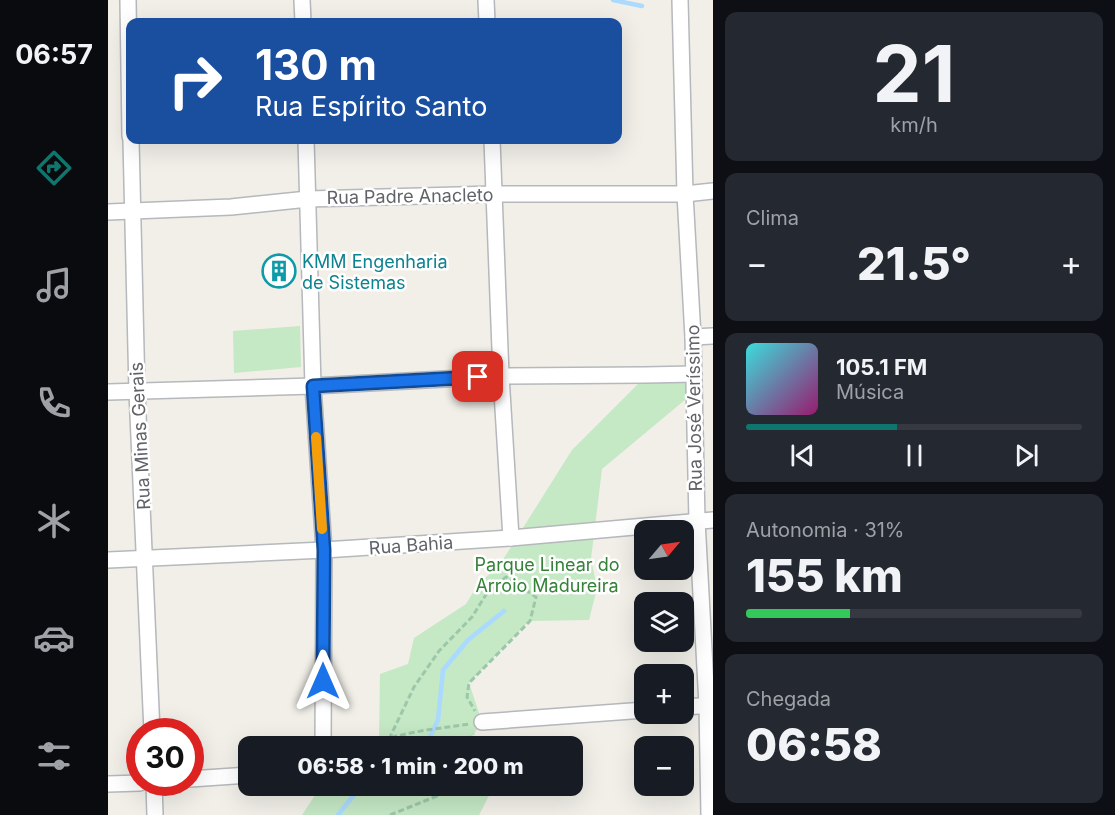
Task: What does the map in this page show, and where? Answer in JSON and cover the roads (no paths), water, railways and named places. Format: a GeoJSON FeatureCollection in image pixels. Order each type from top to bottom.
{"type":"FeatureCollection","features":[{"type":"Feature","properties":{"kind":"street","name":"Rua Minas Gerais"},"geometry":{"type":"LineString","coordinates":[[129,0],[129,18]]}},
{"type":"Feature","properties":{"kind":"street"},"geometry":{"type":"LineString","coordinates":[[302,0],[303,18]]}},
{"type":"Feature","properties":{"kind":"street"},"geometry":{"type":"LineString","coordinates":[[486,0],[487,18]]}},
{"type":"Feature","properties":{"kind":"street","name":"Rua José Veríssimo"},"geometry":{"type":"LineString","coordinates":[[680,0],[685,194],[693,337],[697,521],[710,705],[709,815]]}},
{"type":"Feature","properties":{"kind":"street","name":"Rua Minas Gerais"},"geometry":{"type":"LineString","coordinates":[[130,144],[137,392],[151,718]]}},
{"type":"Feature","properties":{"kind":"street"},"geometry":{"type":"LineString","coordinates":[[306,144],[313,386],[324,550],[323,736]]}},
{"type":"Feature","properties":{"kind":"street"},"geometry":{"type":"LineString","coordinates":[[492,144],[501,375],[511,538]]}},
{"type":"Feature","properties":{"kind":"street","name":"Rua Padre Anacleto"},"geometry":{"type":"LineString","coordinates":[[108,212],[231,207],[308,199],[495,194],[685,194],[713,191]]}},
{"type":"Feature","properties":{"kind":"street"},"geometry":{"type":"LineString","coordinates":[[693,337],[713,336]]}},
{"type":"Feature","properties":{"kind":"street"},"geometry":{"type":"LineString","coordinates":[[108,392],[313,386],[501,375],[694,374]]}},
{"type":"Feature","properties":{"kind":"street","name":"Rua Bahia"},"geometry":{"type":"LineString","coordinates":[[108,560],[511,538],[713,520]]}},
{"type":"Feature","properties":{"kind":"street"},"geometry":{"type":"LineString","coordinates":[[694,706],[710,705]]}},
{"type":"Feature","properties":{"kind":"street"},"geometry":{"type":"LineString","coordinates":[[482,722],[634,711]]}},
{"type":"Feature","properties":{"kind":"street"},"geometry":{"type":"LineString","coordinates":[[204,778],[238,776]]}},
{"type":"Feature","properties":{"kind":"street"},"geometry":{"type":"LineString","coordinates":[[108,783],[126,783]]}},
{"type":"Feature","properties":{"kind":"street"},"geometry":{"type":"LineString","coordinates":[[154,796],[154,815]]}},
{"type":"Feature","properties":{"kind":"waterway"},"geometry":{"type":"LineString","coordinates":[[613,0],[642,6]]}},
{"type":"Feature","properties":{"kind":"waterway"},"geometry":{"type":"LineString","coordinates":[[430,736],[438,720],[443,670],[468,640],[504,611]]}},
{"type":"Feature","properties":{"kind":"waterway"},"geometry":{"type":"LineString","coordinates":[[338,815],[353,796]]}},
{"type":"Feature","properties":{"kind":"place","name":"KMM Engenharia de Sistemas"},"geometry":{"type":"Point","coordinates":[279,271]}},
{"type":"Feature","properties":{"kind":"park label","name":"Parque Linear do Arroio Madureira"},"geometry":{"type":"Point","coordinates":[547,574]}}]}
